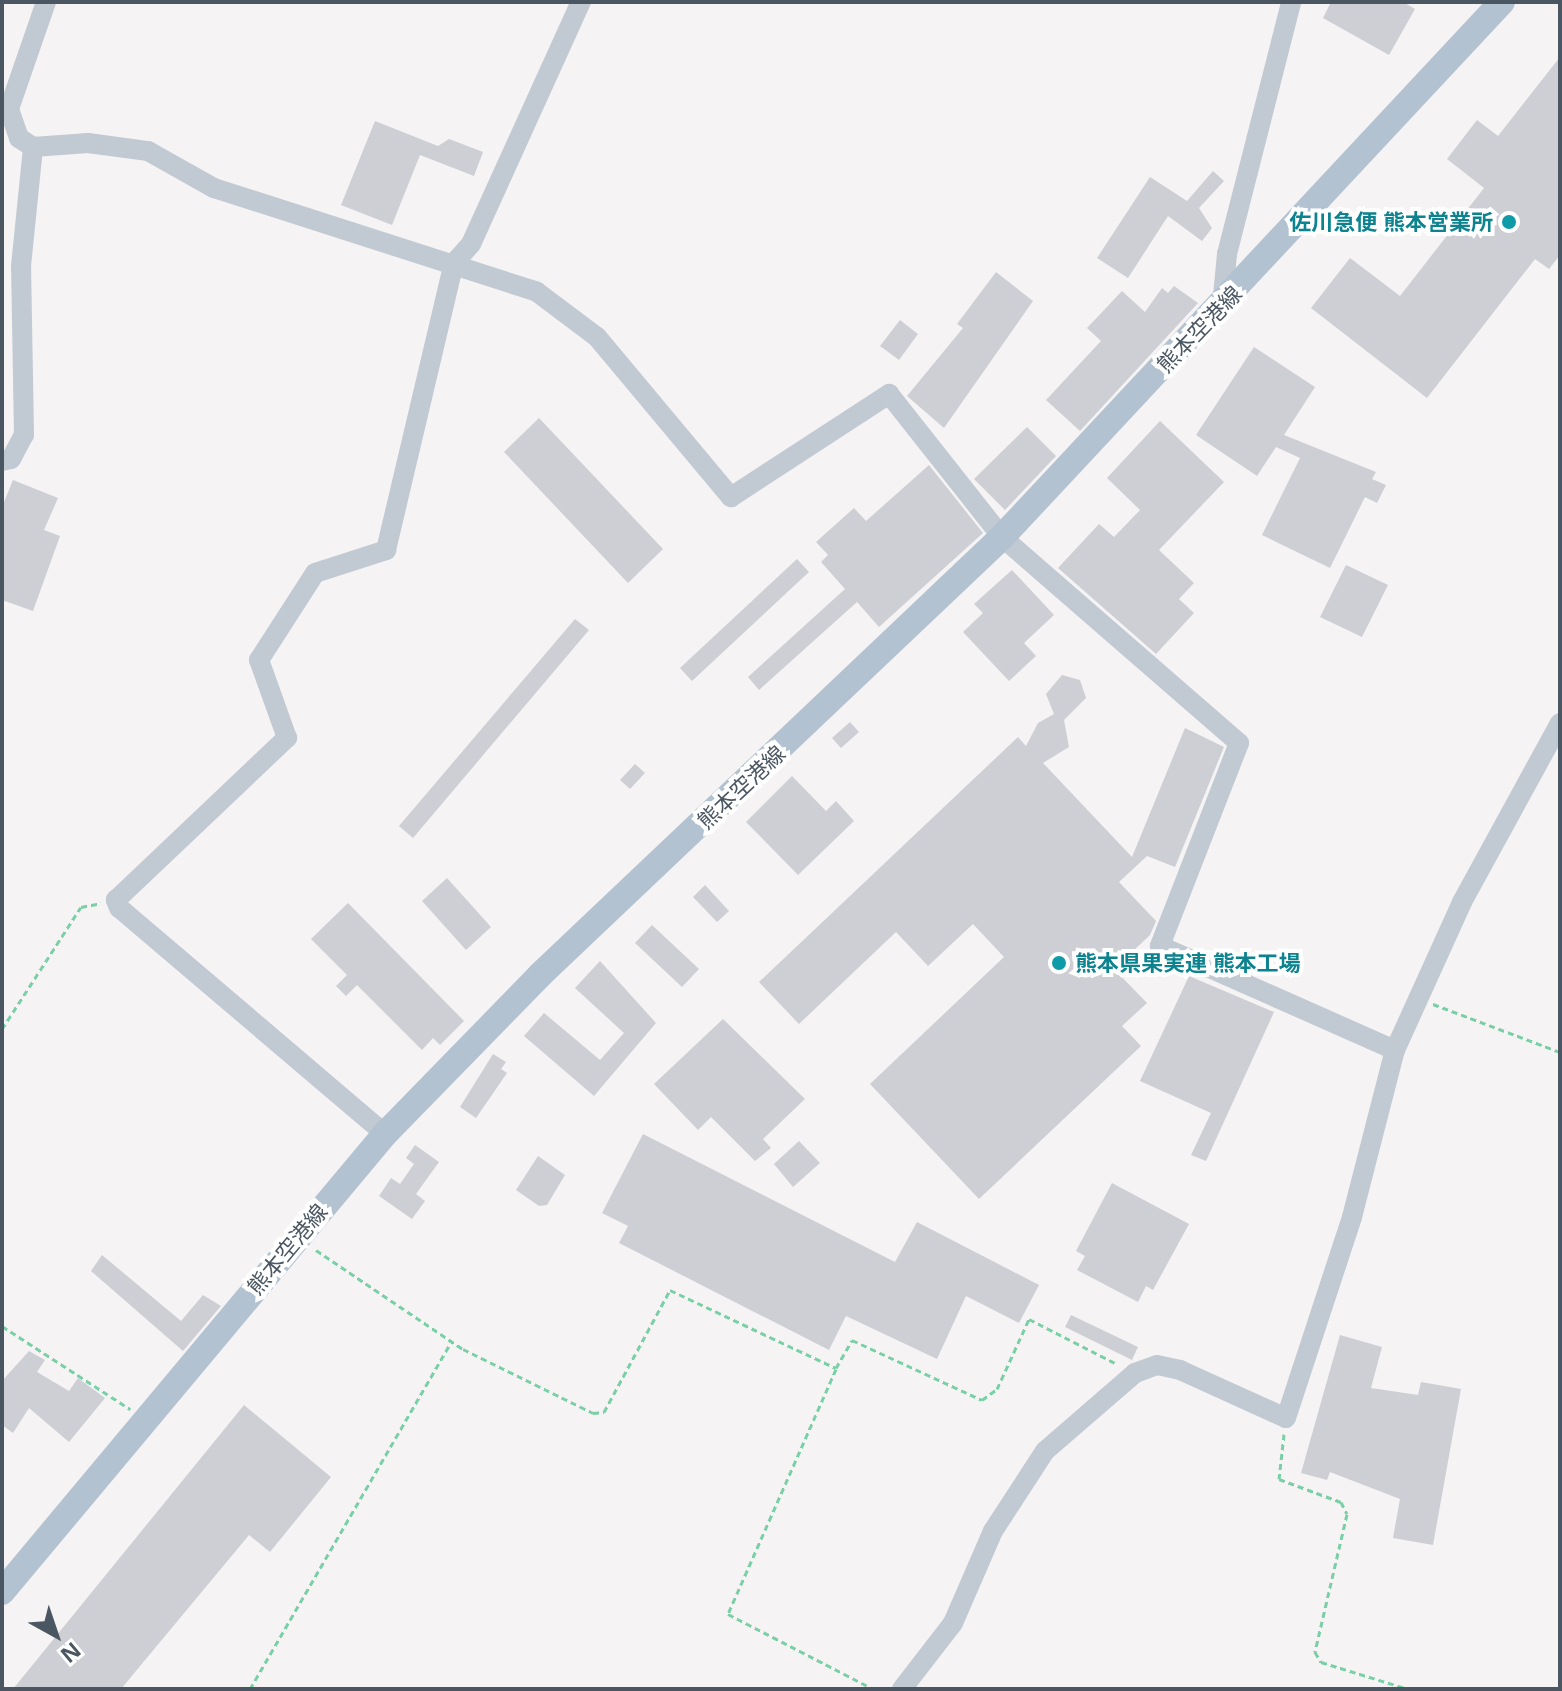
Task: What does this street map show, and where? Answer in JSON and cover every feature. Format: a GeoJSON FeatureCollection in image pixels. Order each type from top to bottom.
{"type":"FeatureCollection","features":[{"type":"Feature","properties":{"kind":"main road","name":"熊本空港線"},"geometry":{"type":"LineString","coordinates":[[2,1592],[385,1134],[540,975],[1002,537],[1222,306],[1502,2]]}},
{"type":"Feature","properties":{"kind":"street"},"geometry":{"type":"LineString","coordinates":[[46,2],[9,109],[19,138],[33,147],[88,143],[148,151],[214,188],[537,292],[572,314],[731,497],[889,394],[1002,537],[1239,743],[1160,946],[1395,1050]]}},
{"type":"Feature","properties":{"kind":"street"},"geometry":{"type":"LineString","coordinates":[[385,1134],[119,908],[116,900],[287,738],[259,660],[315,573],[386,550],[454,263],[471,244],[581,2]]}},
{"type":"Feature","properties":{"kind":"street"},"geometry":{"type":"LineString","coordinates":[[1222,306],[1230,240],[1291,2]]}},
{"type":"Feature","properties":{"kind":"street"},"geometry":{"type":"LineString","coordinates":[[2,461],[11,459],[24,435],[21,266],[33,147]]}},
{"type":"Feature","properties":{"kind":"street"},"geometry":{"type":"LineString","coordinates":[[902,1689],[953,1623],[993,1531],[1045,1451],[1135,1373],[1157,1365],[1180,1370],[1286,1418],[1352,1217],[1395,1050],[1416,998],[1560,723]]}},
{"type":"Feature","properties":{"kind":"path"},"geometry":{"type":"LineString","coordinates":[[2,1029],[81,907],[116,900]]}},
{"type":"Feature","properties":{"kind":"path"},"geometry":{"type":"LineString","coordinates":[[1416,998],[1560,1052]]}},
{"type":"Feature","properties":{"kind":"path"},"geometry":{"type":"LineString","coordinates":[[296,1237],[452,1341],[593,1413],[604,1412],[670,1290],[836,1368]]}},
{"type":"Feature","properties":{"kind":"path"},"geometry":{"type":"LineString","coordinates":[[873,1689],[728,1614],[836,1368],[852,1340],[982,1400],[997,1389],[1029,1319],[1135,1373]]}},
{"type":"Feature","properties":{"kind":"path"},"geometry":{"type":"LineString","coordinates":[[2,1326],[147,1422]]}},
{"type":"Feature","properties":{"kind":"path"},"geometry":{"type":"LineString","coordinates":[[250,1689],[452,1341]]}},
{"type":"Feature","properties":{"kind":"path"},"geometry":{"type":"LineString","coordinates":[[1286,1418],[1279,1479],[1341,1502],[1347,1514],[1315,1652],[1321,1662],[1408,1689]]}},
{"type":"Feature","properties":{"kind":"building"},"geometry":{"type":"Polygon","coordinates":[[[1331,2],[1403,2],[1415,9],[1389,55],[1323,18],[1331,2]]]}},
{"type":"Feature","properties":{"kind":"building","name":"佐川急便 熊本営業所"},"geometry":{"type":"Polygon","coordinates":[[[1560,57],[1560,255],[1549,269],[1535,259],[1427,398],[1311,308],[1350,258],[1400,296],[1484,188],[1447,159],[1477,120],[1498,136],[1560,57]]]}},
{"type":"Feature","properties":{"kind":"building"},"geometry":{"type":"Polygon","coordinates":[[[375,121],[438,146],[449,139],[483,152],[474,176],[420,155],[392,225],[341,205],[375,121]]]}},
{"type":"Feature","properties":{"kind":"building"},"geometry":{"type":"Polygon","coordinates":[[[1213,171],[1224,181],[1199,208],[1212,228],[1202,241],[1168,216],[1128,278],[1097,258],[1150,177],[1187,201],[1213,171]]]}},
{"type":"Feature","properties":{"kind":"building"},"geometry":{"type":"Polygon","coordinates":[[[996,272],[1033,301],[944,428],[907,396],[963,328],[957,324],[996,272]]]}},
{"type":"Feature","properties":{"kind":"building"},"geometry":{"type":"Polygon","coordinates":[[[1174,286],[1198,303],[1080,431],[1046,400],[1101,341],[1087,328],[1122,291],[1145,312],[1162,288],[1168,293],[1174,286]]]}},
{"type":"Feature","properties":{"kind":"building"},"geometry":{"type":"Polygon","coordinates":[[[900,320],[918,334],[899,360],[880,346],[900,320]]]}},
{"type":"Feature","properties":{"kind":"building"},"geometry":{"type":"Polygon","coordinates":[[[1254,347],[1315,387],[1284,435],[1376,472],[1372,479],[1386,485],[1377,503],[1365,497],[1330,568],[1262,535],[1300,458],[1276,447],[1257,476],[1196,435],[1254,347]]]}},
{"type":"Feature","properties":{"kind":"building"},"geometry":{"type":"Polygon","coordinates":[[[539,418],[663,549],[628,583],[504,452],[539,418]]]}},
{"type":"Feature","properties":{"kind":"building"},"geometry":{"type":"Polygon","coordinates":[[[1160,421],[1224,482],[1159,550],[1194,583],[1179,599],[1194,613],[1156,654],[1058,568],[1099,524],[1114,537],[1140,510],[1107,478],[1160,421]]]}},
{"type":"Feature","properties":{"kind":"building"},"geometry":{"type":"Polygon","coordinates":[[[1027,427],[1056,456],[1005,510],[974,479],[1027,427]]]}},
{"type":"Feature","properties":{"kind":"building"},"geometry":{"type":"Polygon","coordinates":[[[929,465],[983,533],[879,627],[857,602],[759,690],[748,677],[845,589],[821,562],[828,555],[816,542],[854,508],[866,521],[929,465]]]}},
{"type":"Feature","properties":{"kind":"building"},"geometry":{"type":"Polygon","coordinates":[[[13,480],[58,498],[44,530],[60,536],[33,611],[2,600],[2,507],[13,480]]]}},
{"type":"Feature","properties":{"kind":"building"},"geometry":{"type":"Polygon","coordinates":[[[797,559],[809,572],[692,681],[680,668],[797,559]]]}},
{"type":"Feature","properties":{"kind":"building"},"geometry":{"type":"Polygon","coordinates":[[[1346,565],[1388,585],[1362,637],[1320,617],[1346,565]]]}},
{"type":"Feature","properties":{"kind":"building"},"geometry":{"type":"Polygon","coordinates":[[[1012,570],[1054,615],[1024,643],[1036,656],[1009,681],[963,632],[983,613],[974,604],[1012,570]]]}},
{"type":"Feature","properties":{"kind":"building"},"geometry":{"type":"Polygon","coordinates":[[[575,619],[589,630],[413,838],[399,826],[575,619]]]}},
{"type":"Feature","properties":{"kind":"building","name":"熊本県果実連 熊本工場"},"geometry":{"type":"Polygon","coordinates":[[[1062,675],[1080,680],[1086,698],[1064,720],[1069,747],[1043,763],[1132,857],[1185,728],[1224,747],[1175,867],[1147,856],[1119,882],[1156,921],[1150,935],[1114,969],[1147,1003],[1122,1026],[1141,1046],[979,1199],[870,1084],[1004,957],[973,924],[928,966],[896,932],[799,1024],[759,982],[1018,737],[1026,746],[1038,723],[1054,714],[1046,694],[1062,675]]]}},
{"type":"Feature","properties":{"kind":"building"},"geometry":{"type":"Polygon","coordinates":[[[850,722],[859,732],[841,748],[832,738],[850,722]]]}},
{"type":"Feature","properties":{"kind":"building"},"geometry":{"type":"Polygon","coordinates":[[[635,764],[645,773],[630,789],[620,780],[635,764]]]}},
{"type":"Feature","properties":{"kind":"building"},"geometry":{"type":"Polygon","coordinates":[[[792,776],[826,811],[836,801],[854,821],[798,875],[746,822],[792,776]]]}},
{"type":"Feature","properties":{"kind":"building"},"geometry":{"type":"Polygon","coordinates":[[[447,878],[491,927],[466,950],[422,901],[447,878]]]}},
{"type":"Feature","properties":{"kind":"building"},"geometry":{"type":"Polygon","coordinates":[[[705,885],[729,911],[717,922],[693,897],[705,885]]]}},
{"type":"Feature","properties":{"kind":"building"},"geometry":{"type":"Polygon","coordinates":[[[348,903],[464,1021],[440,1045],[433,1038],[422,1050],[357,985],[346,996],[336,986],[347,975],[311,939],[348,903]]]}},
{"type":"Feature","properties":{"kind":"building"},"geometry":{"type":"Polygon","coordinates":[[[652,925],[699,969],[682,987],[635,943],[652,925]]]}},
{"type":"Feature","properties":{"kind":"building"},"geometry":{"type":"Polygon","coordinates":[[[600,961],[656,1023],[594,1096],[524,1036],[544,1013],[600,1060],[624,1033],[575,988],[600,961]]]}},
{"type":"Feature","properties":{"kind":"building"},"geometry":{"type":"Polygon","coordinates":[[[1189,976],[1274,1012],[1206,1161],[1191,1155],[1211,1113],[1140,1081],[1189,976]]]}},
{"type":"Feature","properties":{"kind":"building"},"geometry":{"type":"Polygon","coordinates":[[[723,1019],[805,1099],[763,1139],[771,1148],[755,1161],[711,1117],[698,1130],[654,1084],[723,1019]]]}},
{"type":"Feature","properties":{"kind":"building"},"geometry":{"type":"Polygon","coordinates":[[[493,1054],[506,1062],[501,1069],[507,1073],[476,1118],[460,1107],[493,1054]]]}},
{"type":"Feature","properties":{"kind":"building"},"geometry":{"type":"Polygon","coordinates":[[[643,1134],[895,1262],[917,1222],[1039,1285],[1019,1323],[966,1296],[937,1359],[846,1316],[829,1350],[619,1243],[628,1226],[602,1213],[643,1134]]]}},
{"type":"Feature","properties":{"kind":"building"},"geometry":{"type":"Polygon","coordinates":[[[799,1141],[820,1163],[793,1187],[774,1164],[799,1141]]]}},
{"type":"Feature","properties":{"kind":"building"},"geometry":{"type":"Polygon","coordinates":[[[415,1145],[439,1162],[416,1194],[425,1201],[412,1219],[379,1196],[391,1178],[400,1184],[414,1164],[406,1158],[415,1145]]]}},
{"type":"Feature","properties":{"kind":"building"},"geometry":{"type":"Polygon","coordinates":[[[538,1156],[565,1175],[547,1205],[539,1206],[516,1190],[538,1156]]]}},
{"type":"Feature","properties":{"kind":"building"},"geometry":{"type":"Polygon","coordinates":[[[1112,1183],[1189,1224],[1153,1290],[1146,1286],[1138,1302],[1077,1270],[1085,1256],[1076,1251],[1112,1183]]]}},
{"type":"Feature","properties":{"kind":"building"},"geometry":{"type":"Polygon","coordinates":[[[102,1255],[181,1321],[203,1295],[221,1306],[183,1351],[91,1271],[102,1255]]]}},
{"type":"Feature","properties":{"kind":"building"},"geometry":{"type":"Polygon","coordinates":[[[1071,1315],[1138,1347],[1132,1360],[1065,1327],[1071,1315]]]}},
{"type":"Feature","properties":{"kind":"building"},"geometry":{"type":"Polygon","coordinates":[[[1340,1335],[1382,1347],[1371,1388],[1418,1395],[1421,1382],[1461,1389],[1433,1545],[1393,1538],[1400,1499],[1330,1472],[1327,1480],[1301,1473],[1340,1335]]]}},
{"type":"Feature","properties":{"kind":"building"},"geometry":{"type":"Polygon","coordinates":[[[29,1351],[45,1360],[37,1372],[69,1391],[78,1378],[105,1398],[69,1442],[29,1408],[13,1433],[2,1425],[2,1381],[29,1351]]]}},
{"type":"Feature","properties":{"kind":"building"},"geometry":{"type":"Polygon","coordinates":[[[244,1405],[331,1477],[270,1552],[249,1535],[121,1689],[13,1689],[244,1405]]]}},
{"type":"Feature","properties":{"kind":"place","name":"佐川急便 熊本営業所"},"geometry":{"type":"Point","coordinates":[1509,222]}},
{"type":"Feature","properties":{"kind":"place","name":"熊本県果実連 熊本工場"},"geometry":{"type":"Point","coordinates":[1059,963]}}]}
